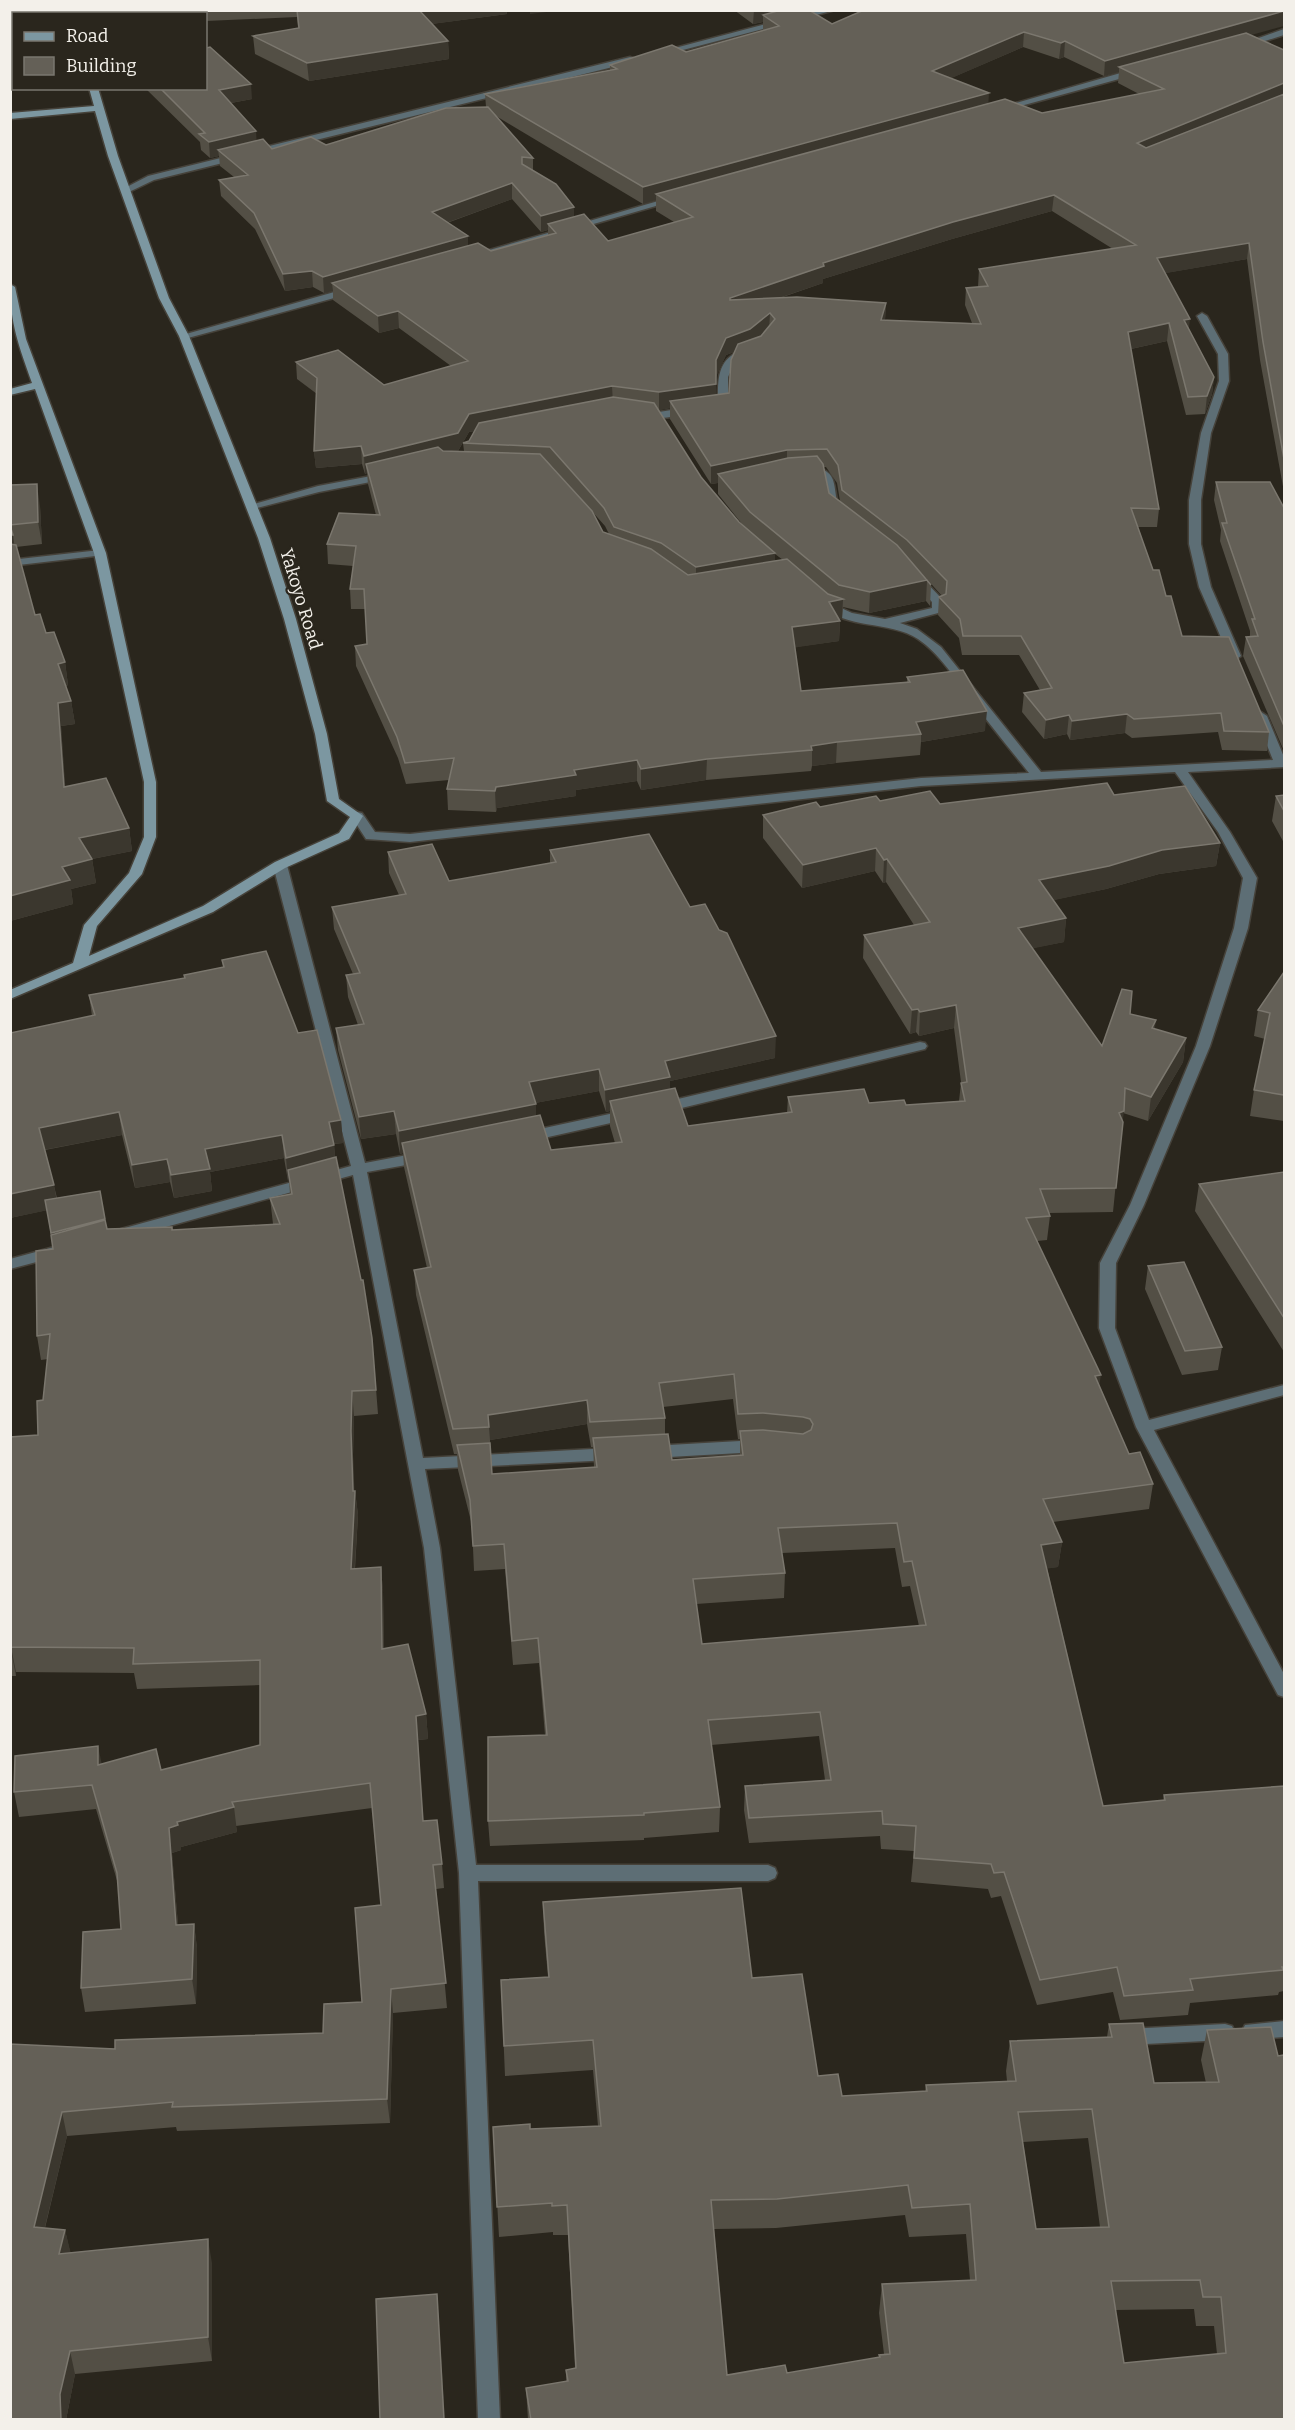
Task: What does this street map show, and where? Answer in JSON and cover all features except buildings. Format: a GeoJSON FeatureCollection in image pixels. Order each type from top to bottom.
{"type":"FeatureCollection","features":[{"type":"Feature","properties":{"kind":"main road","name":"Yakoyo Road"},"geometry":{"type":"LineString","coordinates":[[94,90],[164,298],[184,336],[253,506],[290,619],[321,734],[333,801],[357,816]]}},
{"type":"Feature","properties":{"kind":"main road"},"geometry":{"type":"LineString","coordinates":[[10,116],[100,108]]}},
{"type":"Feature","properties":{"kind":"main road"},"geometry":{"type":"LineString","coordinates":[[10,287],[21,339],[36,385],[80,492],[100,553],[150,782],[150,837],[135,874],[91,925],[79,966]]}},
{"type":"Feature","properties":{"kind":"main road"},"geometry":{"type":"LineString","coordinates":[[10,392],[36,385]]}},
{"type":"Feature","properties":{"kind":"main road"},"geometry":{"type":"LineString","coordinates":[[10,995],[208,909],[280,865],[344,836],[357,816]]}},
{"type":"Feature","properties":{"kind":"street"},"geometry":{"type":"LineString","coordinates":[[654,54],[831,10]]}},
{"type":"Feature","properties":{"kind":"street"},"geometry":{"type":"LineString","coordinates":[[1228,48],[1254,45],[1284,32]]}},
{"type":"Feature","properties":{"kind":"street"},"geometry":{"type":"LineString","coordinates":[[126,190],[151,178],[642,57]]}},
{"type":"Feature","properties":{"kind":"street"},"geometry":{"type":"LineString","coordinates":[[984,114],[1153,67]]}},
{"type":"Feature","properties":{"kind":"street"},"geometry":{"type":"LineString","coordinates":[[459,260],[581,221],[687,195]]}},
{"type":"Feature","properties":{"kind":"street"},"geometry":{"type":"LineString","coordinates":[[184,336],[367,285]]}},
{"type":"Feature","properties":{"kind":"street"},"geometry":{"type":"LineString","coordinates":[[1202,316],[1223,354],[1224,381],[1204,445],[1195,500],[1196,544],[1205,587],[1241,670]]}},
{"type":"Feature","properties":{"kind":"street"},"geometry":{"type":"LineString","coordinates":[[631,412],[662,419],[723,407],[723,377],[732,358],[754,350]]}},
{"type":"Feature","properties":{"kind":"street"},"geometry":{"type":"LineString","coordinates":[[799,471],[820,470],[826,474],[831,486],[834,510],[850,524]]}},
{"type":"Feature","properties":{"kind":"street"},"geometry":{"type":"LineString","coordinates":[[253,506],[325,487],[396,473]]}},
{"type":"Feature","properties":{"kind":"street"},"geometry":{"type":"LineString","coordinates":[[10,563],[100,553]]}},
{"type":"Feature","properties":{"kind":"street"},"geometry":{"type":"LineString","coordinates":[[889,622],[938,610],[940,606],[908,570]]}},
{"type":"Feature","properties":{"kind":"street"},"geometry":{"type":"LineString","coordinates":[[816,596],[833,610],[855,617],[889,622],[923,637],[944,657],[1038,776]]}},
{"type":"Feature","properties":{"kind":"street"},"geometry":{"type":"LineString","coordinates":[[357,816],[370,836],[410,838],[921,782],[1283,763],[1254,701]]}},
{"type":"Feature","properties":{"kind":"street"},"geometry":{"type":"LineString","coordinates":[[1180,770],[1224,832],[1250,878],[1241,928],[1203,1046],[1137,1205],[1108,1263],[1107,1328],[1144,1427],[1284,1690]]}},
{"type":"Feature","properties":{"kind":"street"},"geometry":{"type":"LineString","coordinates":[[280,865],[359,1169],[432,1548],[468,1873],[489,2420]]}},
{"type":"Feature","properties":{"kind":"street"},"geometry":{"type":"LineString","coordinates":[[506,1140],[701,1100],[920,1046]]}},
{"type":"Feature","properties":{"kind":"street"},"geometry":{"type":"LineString","coordinates":[[108,1238],[359,1169],[438,1154]]}},
{"type":"Feature","properties":{"kind":"street"},"geometry":{"type":"LineString","coordinates":[[10,1264],[73,1247]]}},
{"type":"Feature","properties":{"kind":"street"},"geometry":{"type":"LineString","coordinates":[[1144,1427],[1284,1390]]}},
{"type":"Feature","properties":{"kind":"street"},"geometry":{"type":"LineString","coordinates":[[417,1464],[772,1447]]}},
{"type":"Feature","properties":{"kind":"street"},"geometry":{"type":"LineString","coordinates":[[468,1873],[768,1874]]}},
{"type":"Feature","properties":{"kind":"street"},"geometry":{"type":"LineString","coordinates":[[1109,2038],[1284,2029]]}}]}
